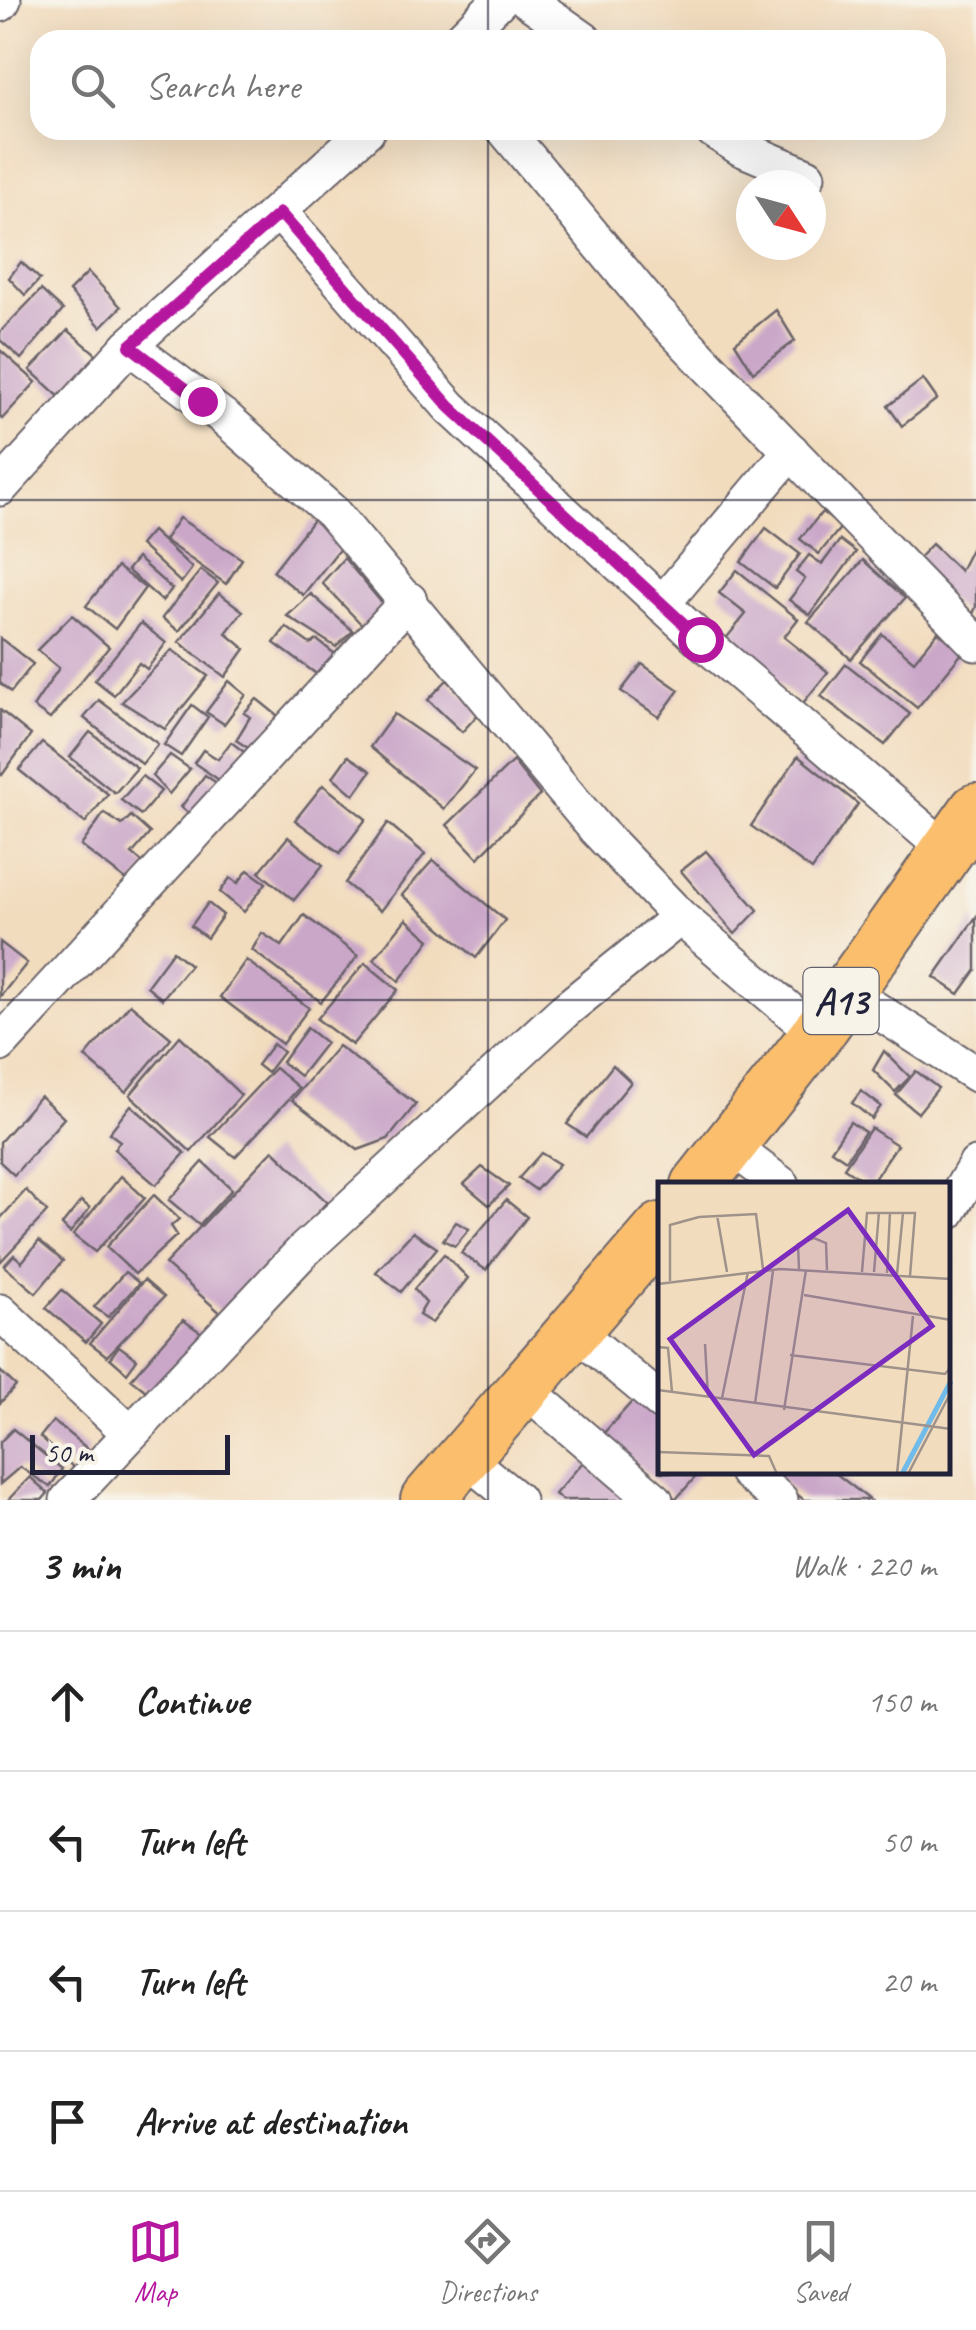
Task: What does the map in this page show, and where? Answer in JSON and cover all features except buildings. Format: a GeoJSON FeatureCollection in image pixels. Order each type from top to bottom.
{"type":"FeatureCollection","features":[{"type":"Feature","properties":{"kind":"highway","name":"A13"},"geometry":{"type":"LineString","coordinates":[[700,1182],[817,1034],[962,831]]}},
{"type":"Feature","properties":{"kind":"highway"},"geometry":{"type":"LineString","coordinates":[[426,1500],[658,1232]]}},
{"type":"Feature","properties":{"kind":"street"},"geometry":{"type":"LineString","coordinates":[[470,30],[500,0]]}},
{"type":"Feature","properties":{"kind":"street"},"geometry":{"type":"LineString","coordinates":[[527,0],[570,30]]}},
{"type":"Feature","properties":{"kind":"street"},"geometry":{"type":"LineString","coordinates":[[0,488],[130,346],[357,140]]}},
{"type":"Feature","properties":{"kind":"street"},"geometry":{"type":"LineString","coordinates":[[512,140],[656,312],[976,643]]}},
{"type":"Feature","properties":{"kind":"street"},"geometry":{"type":"LineString","coordinates":[[729,140],[794,170]]}},
{"type":"Feature","properties":{"kind":"street"},"geometry":{"type":"LineString","coordinates":[[280,213],[450,407],[662,604],[962,831]]}},
{"type":"Feature","properties":{"kind":"street"},"geometry":{"type":"LineString","coordinates":[[130,346],[226,419],[332,512],[596,829],[680,918],[817,1034]]}},
{"type":"Feature","properties":{"kind":"street"},"geometry":{"type":"LineString","coordinates":[[662,604],[791,451]]}},
{"type":"Feature","properties":{"kind":"street"},"geometry":{"type":"LineString","coordinates":[[0,1044],[409,600]]}},
{"type":"Feature","properties":{"kind":"street"},"geometry":{"type":"LineString","coordinates":[[68,1500],[303,1251],[564,1011],[680,918]]}},
{"type":"Feature","properties":{"kind":"street"},"geometry":{"type":"LineString","coordinates":[[848,992],[976,1074]]}},
{"type":"Feature","properties":{"kind":"street"},"geometry":{"type":"LineString","coordinates":[[730,1145],[778,1182]]}},
{"type":"Feature","properties":{"kind":"street"},"geometry":{"type":"LineString","coordinates":[[951,1207],[976,1165]]}},
{"type":"Feature","properties":{"kind":"street"},"geometry":{"type":"LineString","coordinates":[[0,1312],[130,1433]]}},
{"type":"Feature","properties":{"kind":"street"},"geometry":{"type":"LineString","coordinates":[[574,1330],[658,1400]]}},
{"type":"Feature","properties":{"kind":"street"},"geometry":{"type":"LineString","coordinates":[[524,1388],[655,1500]]}},
{"type":"Feature","properties":{"kind":"street"},"geometry":{"type":"LineString","coordinates":[[464,1457],[517,1500]]}},
{"type":"Feature","properties":{"kind":"street"},"geometry":{"type":"LineString","coordinates":[[751,1475],[780,1500]]}},
{"type":"Feature","properties":{"kind":"route"},"geometry":{"type":"LineString","coordinates":[[202,401],[130,346],[280,213],[450,407],[700,639]]}}]}
